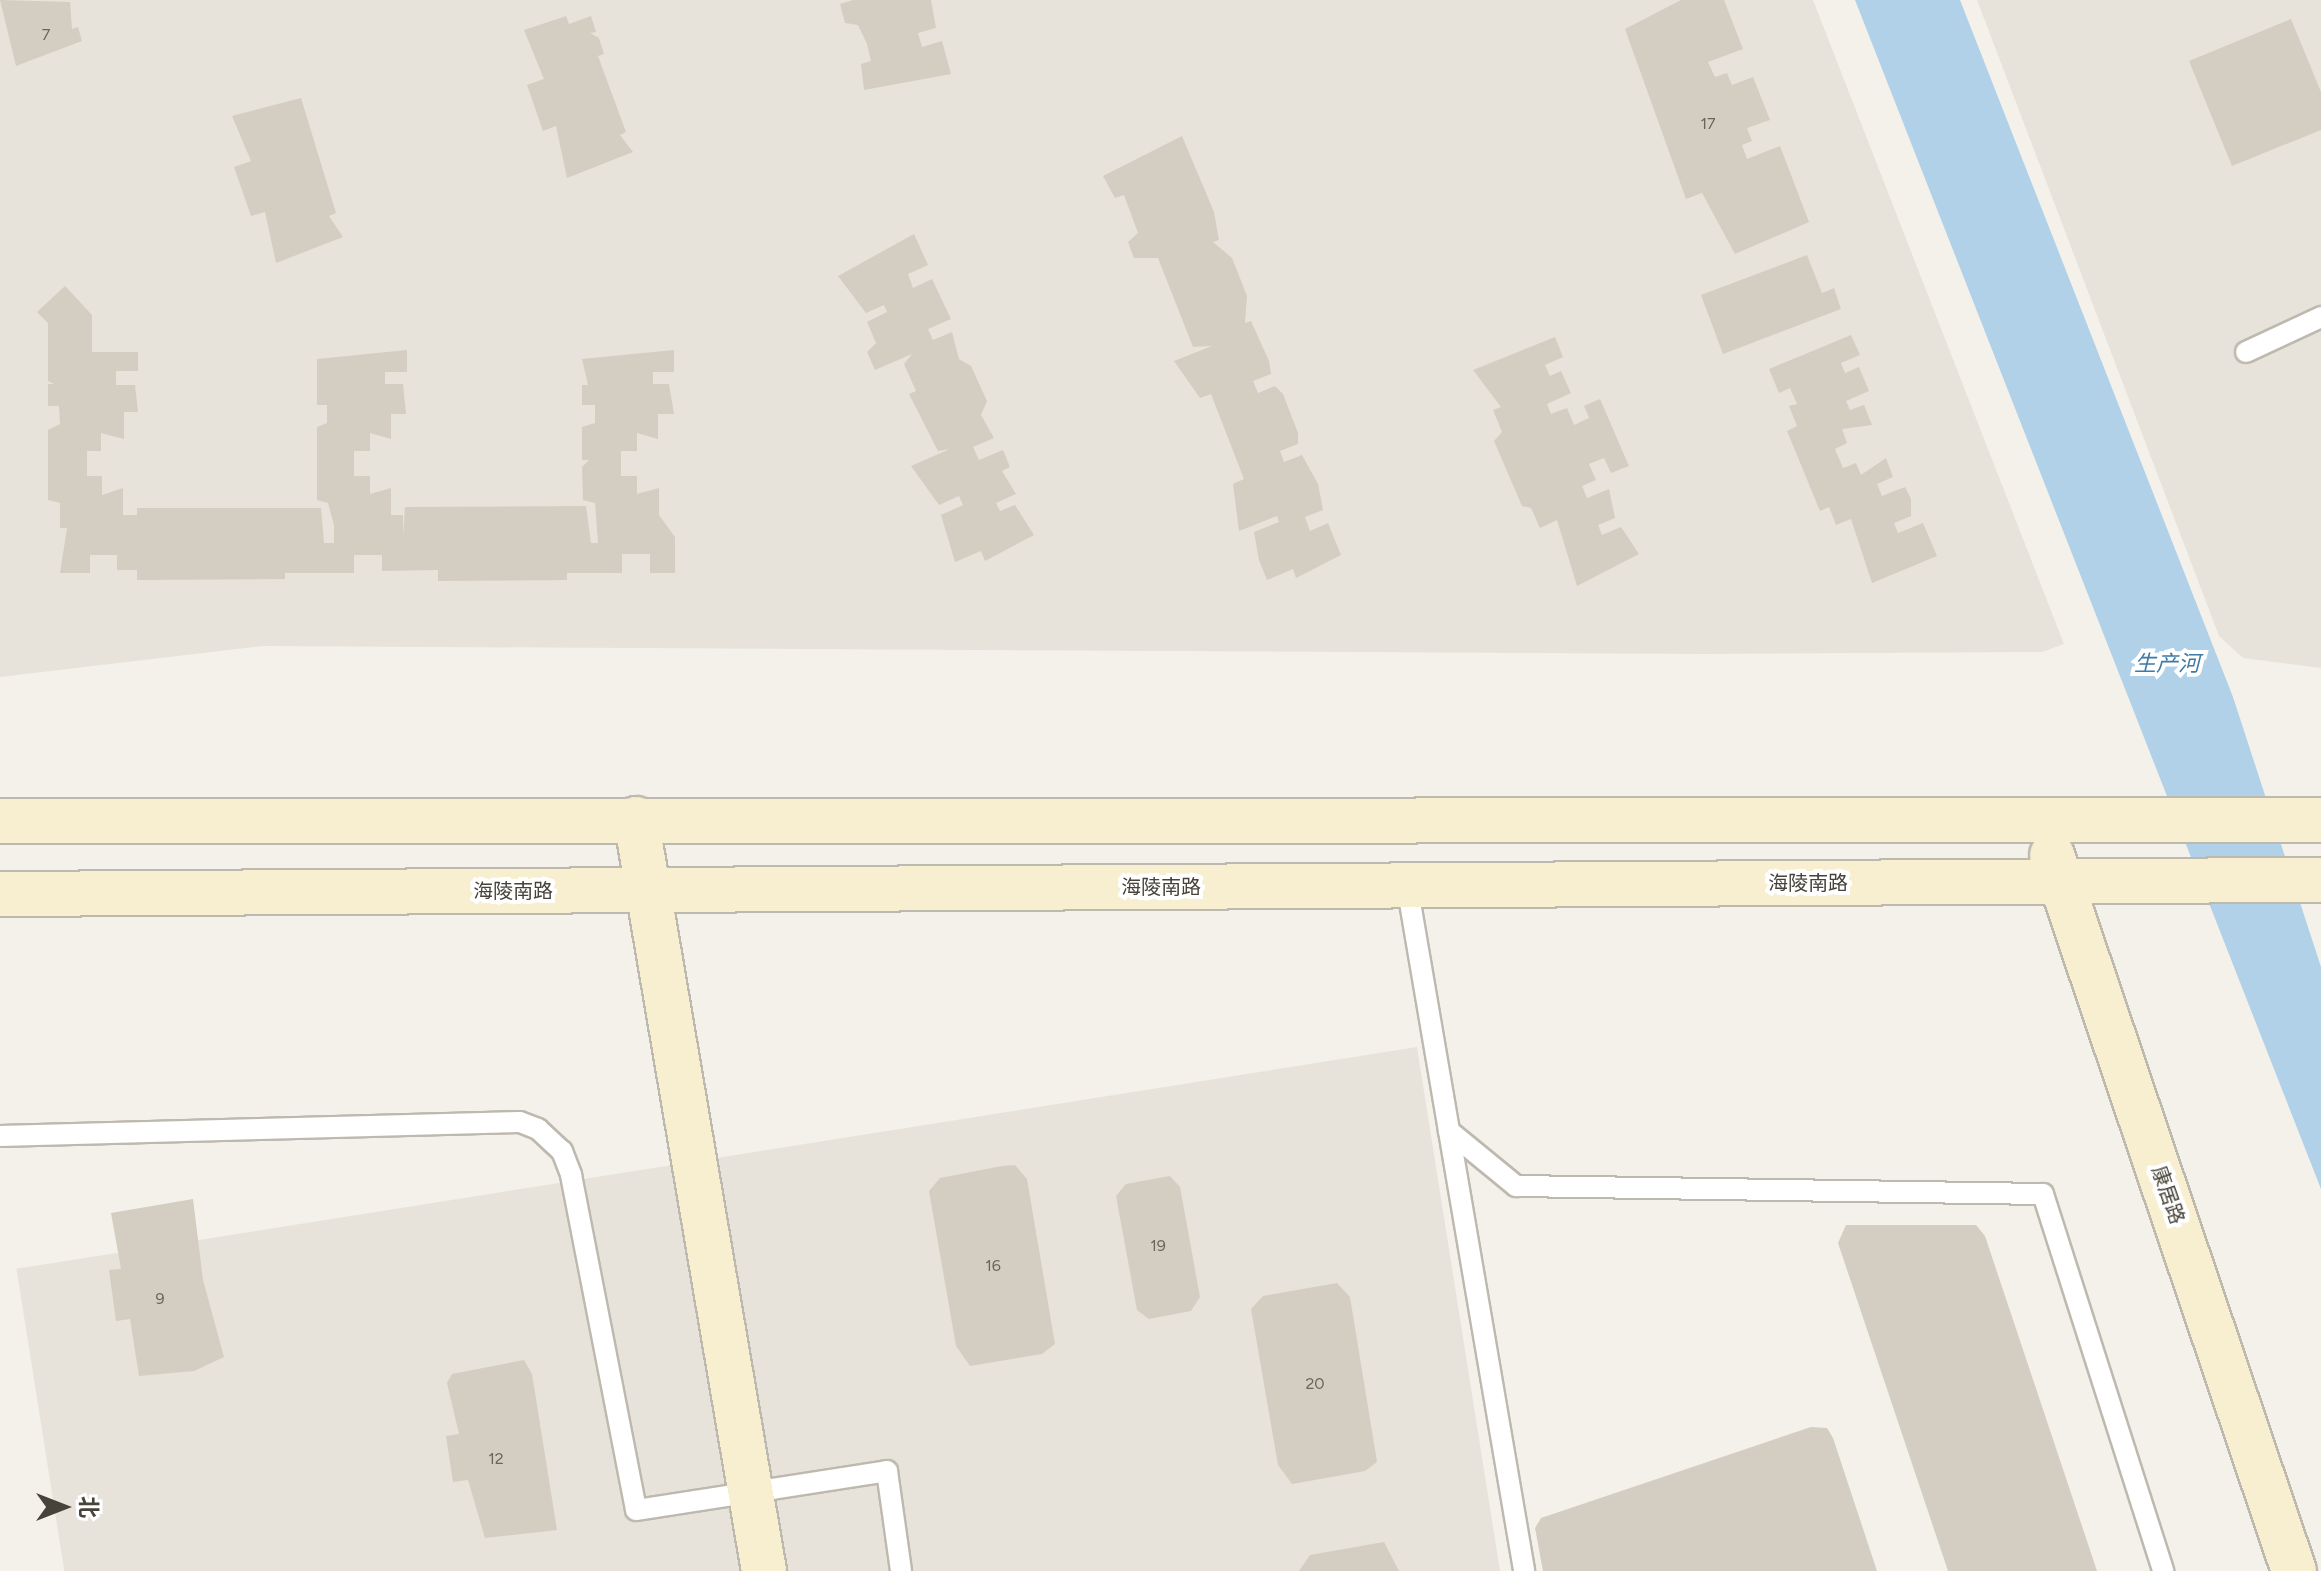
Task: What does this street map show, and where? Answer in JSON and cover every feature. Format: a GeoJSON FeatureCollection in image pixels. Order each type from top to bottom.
{"type":"FeatureCollection","features":[{"type":"Feature","properties":{"kind":"main road"},"geometry":{"type":"LineString","coordinates":[[636,819],[652,890],[764,1571]]}},
{"type":"Feature","properties":{"kind":"main road","name":"康居路"},"geometry":{"type":"LineString","coordinates":[[2038,819],[2062,881],[2294,1571]]}},
{"type":"Feature","properties":{"kind":"main road"},"geometry":{"type":"LineString","coordinates":[[0,821],[2321,820]]}},
{"type":"Feature","properties":{"kind":"main road","name":"海陵南路"},"geometry":{"type":"LineString","coordinates":[[0,894],[2321,880]]}},
{"type":"Feature","properties":{"kind":"lane"},"geometry":{"type":"LineString","coordinates":[[2246,352],[2321,317]]}},
{"type":"Feature","properties":{"kind":"lane"},"geometry":{"type":"LineString","coordinates":[[1407,885],[1524,1571]]}},
{"type":"Feature","properties":{"kind":"lane"},"geometry":{"type":"LineString","coordinates":[[0,1136],[520,1122],[538,1129],[562,1151],[571,1175],[636,1510],[887,1471],[901,1571]]}},
{"type":"Feature","properties":{"kind":"lane"},"geometry":{"type":"LineString","coordinates":[[1449,1131],[1516,1186],[2043,1194],[2163,1571]]}},
{"type":"Feature","properties":{"kind":"shaded area"},"geometry":{"type":"Polygon","coordinates":[[[0,0],[1813,0],[2064,644],[2042,652],[1704,654],[262,646],[0,677],[0,0]]]}},
{"type":"Feature","properties":{"kind":"shaded area"},"geometry":{"type":"Polygon","coordinates":[[[1977,0],[2321,0],[2321,668],[2243,658],[2219,636],[1977,0]]]}},
{"type":"Feature","properties":{"kind":"shaded area"},"geometry":{"type":"Polygon","coordinates":[[[1417,1047],[1500,1571],[64,1571],[16,1269],[1417,1047]]]}},
{"type":"Feature","properties":{"kind":"water","name":"生产河"},"geometry":{"type":"Polygon","coordinates":[[[1855,0],[1960,0],[2233,697],[2321,967],[2321,1189],[1855,0]]]}},
{"type":"Feature","properties":{"kind":"building"},"geometry":{"type":"Polygon","coordinates":[[[0,0],[70,2],[72,29],[78,27],[82,41],[16,66],[0,0]]]}},
{"type":"Feature","properties":{"kind":"building"},"geometry":{"type":"Polygon","coordinates":[[[853,0],[931,0],[936,28],[918,33],[922,47],[942,41],[951,74],[864,90],[861,64],[871,61],[867,44],[858,25],[845,23],[840,4],[853,0]]]}},
{"type":"Feature","properties":{"kind":"building"},"geometry":{"type":"Polygon","coordinates":[[[1681,0],[1724,0],[1743,49],[1708,62],[1715,77],[1727,73],[1732,85],[1753,77],[1770,120],[1747,128],[1752,141],[1742,145],[1747,159],[1780,146],[1809,222],[1735,254],[1702,193],[1686,199],[1625,29],[1681,0]]]}},
{"type":"Feature","properties":{"kind":"building"},"geometry":{"type":"Polygon","coordinates":[[[566,16],[569,24],[591,16],[596,32],[590,33],[599,38],[604,54],[598,56],[626,132],[620,135],[633,152],[567,178],[556,126],[543,131],[527,85],[544,79],[524,30],[566,16]]]}},
{"type":"Feature","properties":{"kind":"building"},"geometry":{"type":"Polygon","coordinates":[[[2291,19],[2321,92],[2321,130],[2232,166],[2189,61],[2291,19]]]}},
{"type":"Feature","properties":{"kind":"building"},"geometry":{"type":"Polygon","coordinates":[[[301,98],[336,213],[329,216],[343,237],[276,263],[265,212],[251,216],[234,167],[251,161],[232,116],[301,98]]]}},
{"type":"Feature","properties":{"kind":"building"},"geometry":{"type":"Polygon","coordinates":[[[1182,136],[1214,212],[1219,240],[1213,242],[1232,258],[1247,296],[1245,323],[1251,321],[1269,361],[1271,374],[1253,381],[1258,393],[1275,386],[1283,394],[1298,433],[1298,444],[1280,451],[1284,462],[1302,455],[1318,484],[1323,510],[1305,517],[1310,531],[1328,523],[1341,555],[1296,578],[1293,569],[1267,580],[1259,560],[1254,532],[1279,522],[1277,516],[1239,531],[1233,484],[1244,479],[1211,394],[1200,398],[1174,361],[1212,346],[1193,347],[1158,258],[1134,258],[1128,242],[1138,233],[1124,195],[1115,198],[1103,176],[1182,136]]]}},
{"type":"Feature","properties":{"kind":"building"},"geometry":{"type":"Polygon","coordinates":[[[914,234],[928,265],[908,274],[913,288],[932,279],[951,319],[928,329],[933,340],[952,332],[959,359],[971,366],[987,401],[981,415],[994,438],[973,447],[979,460],[1003,450],[1010,467],[1002,471],[1016,494],[996,503],[1000,511],[1015,505],[1034,535],[985,561],[981,551],[955,562],[941,515],[963,505],[959,496],[939,505],[911,466],[950,449],[938,451],[909,394],[916,391],[904,364],[912,354],[875,370],[867,352],[876,343],[867,322],[887,312],[884,305],[866,313],[838,276],[914,234]]]}},
{"type":"Feature","properties":{"kind":"building"},"geometry":{"type":"Polygon","coordinates":[[[1807,255],[1822,293],[1834,288],[1841,309],[1723,354],[1701,295],[1807,255]]]}},
{"type":"Feature","properties":{"kind":"building"},"geometry":{"type":"Polygon","coordinates":[[[65,286],[92,315],[92,352],[138,352],[138,371],[116,371],[116,385],[135,385],[138,412],[124,412],[124,439],[101,433],[101,451],[87,451],[87,476],[102,476],[102,495],[123,488],[123,515],[137,515],[137,508],[321,508],[324,543],[334,543],[334,525],[328,503],[317,500],[317,427],[327,423],[327,405],[317,405],[317,359],[407,350],[407,372],[385,372],[385,384],[403,384],[406,414],[391,414],[391,439],[370,433],[370,451],[354,451],[354,476],[370,476],[370,494],[391,488],[391,515],[403,515],[403,536],[405,507],[586,506],[591,543],[598,543],[595,503],[583,500],[582,467],[589,460],[582,460],[582,427],[595,423],[595,405],[582,405],[582,385],[588,385],[582,359],[674,350],[674,372],[653,372],[653,384],[669,384],[674,414],[658,414],[658,439],[637,433],[637,451],[621,451],[621,476],[637,476],[637,494],[659,488],[659,515],[675,537],[675,573],[650,573],[650,554],[622,554],[622,573],[567,573],[567,580],[438,581],[438,570],[382,571],[382,555],[354,555],[354,573],[285,573],[285,579],[137,580],[137,570],[117,570],[117,555],[90,555],[90,573],[60,573],[67,528],[60,528],[60,503],[48,500],[48,430],[60,424],[59,406],[48,406],[48,384],[54,384],[48,381],[48,323],[37,312],[65,286]]]}},
{"type":"Feature","properties":{"kind":"building"},"geometry":{"type":"Polygon","coordinates":[[[1851,335],[1860,355],[1841,363],[1845,373],[1859,367],[1869,391],[1846,401],[1850,410],[1864,405],[1872,425],[1842,429],[1847,443],[1835,449],[1843,468],[1856,463],[1861,475],[1886,458],[1893,477],[1877,484],[1882,496],[1905,487],[1911,499],[1911,516],[1894,523],[1898,533],[1923,523],[1937,556],[1872,583],[1851,519],[1836,525],[1829,507],[1820,511],[1787,431],[1797,426],[1789,406],[1797,404],[1790,388],[1779,393],[1769,369],[1851,335]]]}},
{"type":"Feature","properties":{"kind":"building"},"geometry":{"type":"Polygon","coordinates":[[[1555,337],[1563,357],[1545,365],[1550,376],[1561,371],[1571,393],[1547,404],[1551,414],[1567,408],[1574,425],[1589,418],[1584,406],[1600,399],[1629,466],[1611,473],[1604,458],[1589,464],[1596,480],[1582,486],[1587,498],[1609,489],[1615,518],[1598,525],[1602,535],[1621,527],[1639,554],[1577,586],[1557,520],[1540,528],[1531,508],[1522,506],[1494,441],[1502,432],[1493,410],[1501,407],[1473,370],[1555,337]]]}},
{"type":"Feature","properties":{"kind":"building"},"geometry":{"type":"Polygon","coordinates":[[[1015,1165],[1027,1179],[1055,1344],[1042,1354],[970,1366],[956,1346],[929,1191],[940,1178],[1015,1165]]]}},
{"type":"Feature","properties":{"kind":"building"},"geometry":{"type":"Polygon","coordinates":[[[1170,1176],[1180,1187],[1200,1297],[1191,1311],[1149,1319],[1137,1310],[1116,1196],[1126,1184],[1170,1176]]]}},
{"type":"Feature","properties":{"kind":"building"},"geometry":{"type":"Polygon","coordinates":[[[193,1199],[203,1280],[224,1357],[194,1371],[139,1376],[130,1319],[116,1321],[109,1270],[121,1269],[111,1213],[193,1199]]]}},
{"type":"Feature","properties":{"kind":"building"},"geometry":{"type":"Polygon","coordinates":[[[1846,1225],[1976,1225],[1985,1236],[2097,1571],[1948,1571],[1838,1243],[1846,1225]]]}},
{"type":"Feature","properties":{"kind":"building"},"geometry":{"type":"Polygon","coordinates":[[[1337,1283],[1350,1297],[1377,1462],[1365,1471],[1292,1484],[1278,1465],[1251,1309],[1263,1296],[1337,1283]]]}},
{"type":"Feature","properties":{"kind":"building"},"geometry":{"type":"Polygon","coordinates":[[[524,1360],[532,1374],[557,1530],[485,1538],[468,1480],[453,1482],[446,1436],[459,1434],[447,1383],[452,1374],[524,1360]]]}},
{"type":"Feature","properties":{"kind":"building"},"geometry":{"type":"Polygon","coordinates":[[[1811,1427],[1827,1428],[1833,1438],[1877,1571],[1543,1571],[1535,1528],[1541,1518],[1811,1427]]]}},
{"type":"Feature","properties":{"kind":"building"},"geometry":{"type":"Polygon","coordinates":[[[1384,1542],[1399,1571],[1299,1571],[1310,1555],[1384,1542]]]}}]}
